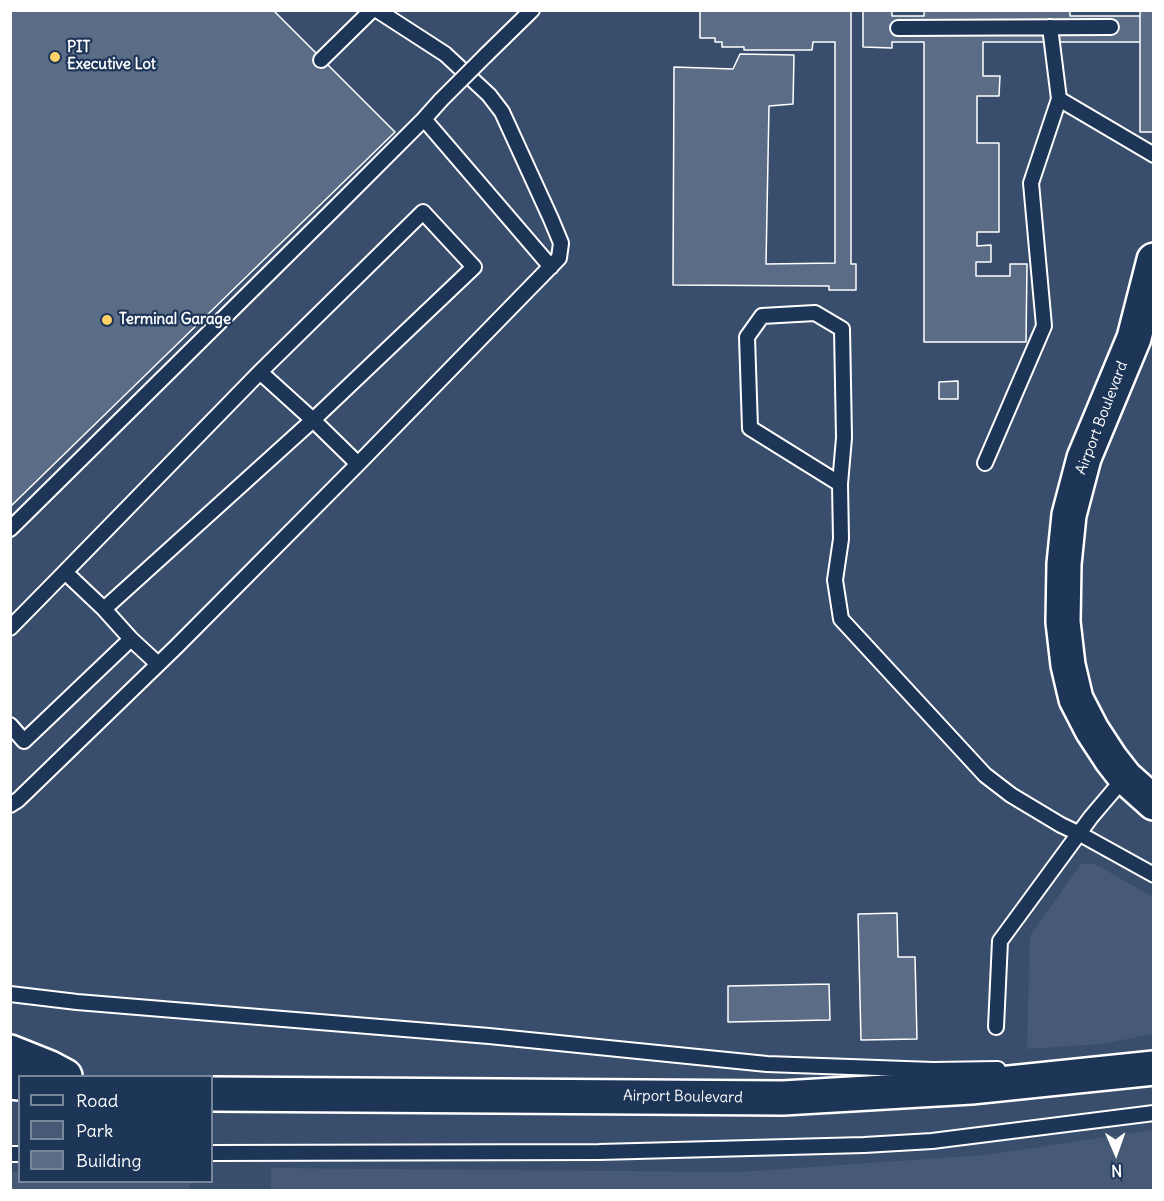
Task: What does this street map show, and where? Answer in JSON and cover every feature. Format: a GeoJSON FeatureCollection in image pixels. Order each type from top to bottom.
{"type":"FeatureCollection","features":[{"type":"Feature","properties":{"kind":"street","name":"Airport Boulevard"},"geometry":{"type":"LineString","coordinates":[[1154,260],[1134,338],[1084,458],[1069,515],[1064,564],[1063,622],[1068,665],[1076,699],[1111,759],[1125,777],[1154,803]]}},
{"type":"Feature","properties":{"kind":"street"},"geometry":{"type":"LineString","coordinates":[[10,1052],[62,1075]]}},
{"type":"Feature","properties":{"kind":"street","name":"Airport Boulevard"},"geometry":{"type":"LineString","coordinates":[[213,1094],[783,1098],[970,1087],[1154,1068]]}},
{"type":"Feature","properties":{"kind":"lane"},"geometry":{"type":"LineString","coordinates":[[321,60],[372,10]]}},
{"type":"Feature","properties":{"kind":"lane"},"geometry":{"type":"LineString","coordinates":[[10,806],[158,664],[559,258],[561,243],[502,112],[489,95],[445,54],[377,10]]}},
{"type":"Feature","properties":{"kind":"lane"},"geometry":{"type":"LineString","coordinates":[[10,529],[532,10]]}},
{"type":"Feature","properties":{"kind":"lane"},"geometry":{"type":"LineString","coordinates":[[985,463],[1044,326],[1031,183],[1059,99],[1050,27]]}},
{"type":"Feature","properties":{"kind":"lane"},"geometry":{"type":"LineString","coordinates":[[898,28],[1111,27]]}},
{"type":"Feature","properties":{"kind":"lane"},"geometry":{"type":"LineString","coordinates":[[1059,99],[1154,155]]}},
{"type":"Feature","properties":{"kind":"lane"},"geometry":{"type":"LineString","coordinates":[[424,119],[551,267]]}},
{"type":"Feature","properties":{"kind":"lane"},"geometry":{"type":"LineString","coordinates":[[10,628],[260,372],[423,212],[474,267],[313,420],[104,609]]}},
{"type":"Feature","properties":{"kind":"lane"},"geometry":{"type":"LineString","coordinates":[[840,484],[750,428],[747,337],[762,316],[815,313],[842,329],[844,438],[840,484],[841,539],[835,580],[841,619],[985,775],[1011,795],[1061,825],[1154,875]]}},
{"type":"Feature","properties":{"kind":"lane"},"geometry":{"type":"LineString","coordinates":[[260,372],[358,464]]}},
{"type":"Feature","properties":{"kind":"lane"},"geometry":{"type":"LineString","coordinates":[[65,572],[158,664]]}},
{"type":"Feature","properties":{"kind":"lane"},"geometry":{"type":"LineString","coordinates":[[10,725],[24,741],[131,639]]}},
{"type":"Feature","properties":{"kind":"lane"},"geometry":{"type":"LineString","coordinates":[[996,1026],[1000,941],[1091,817],[1125,777]]}},
{"type":"Feature","properties":{"kind":"lane"},"geometry":{"type":"LineString","coordinates":[[10,994],[88,1003],[489,1036],[767,1064],[933,1070],[1154,1068]]}},
{"type":"Feature","properties":{"kind":"lane"},"geometry":{"type":"LineString","coordinates":[[213,1153],[599,1152],[864,1145],[932,1141],[1154,1113]]}},
{"type":"Feature","properties":{"kind":"shaded area"},"geometry":{"type":"Polygon","coordinates":[[[10,11],[1153,11],[1153,1190],[11,1190],[10,11]]]}},
{"type":"Feature","properties":{"kind":"green space"},"geometry":{"type":"Polygon","coordinates":[[[1088,863],[1102,868],[1153,897],[1153,1034],[1102,1044],[1027,1049],[1030,936],[1081,864],[1088,863]]]}},
{"type":"Feature","properties":{"kind":"green space"},"geometry":{"type":"Polygon","coordinates":[[[1154,1130],[1153,1190],[271,1190],[271,1168],[739,1172],[985,1155],[1154,1130]]]}},
{"type":"Feature","properties":{"kind":"green space"},"geometry":{"type":"Polygon","coordinates":[[[10,1172],[18,1172],[18,1183],[190,1183],[190,1190],[11,1190],[10,1172]]]}},
{"type":"Feature","properties":{"kind":"building","name":"Terminal Garage"},"geometry":{"type":"Polygon","coordinates":[[[10,10],[273,10],[395,132],[10,507],[10,10]]]}},
{"type":"Feature","properties":{"kind":"building"},"geometry":{"type":"Polygon","coordinates":[[[700,10],[851,10],[851,264],[856,264],[856,290],[829,290],[829,286],[673,285],[674,67],[733,69],[740,54],[794,55],[793,104],[769,106],[766,264],[835,263],[835,42],[813,42],[812,50],[744,50],[744,47],[722,47],[722,42],[715,42],[715,38],[700,38],[700,10]]]}},
{"type":"Feature","properties":{"kind":"building"},"geometry":{"type":"Polygon","coordinates":[[[924,10],[1070,10],[1070,16],[1140,16],[1140,42],[983,42],[983,76],[1000,76],[999,96],[977,96],[977,143],[999,143],[999,232],[977,232],[977,246],[991,245],[991,262],[976,262],[976,276],[1010,276],[1010,264],[1027,264],[1026,342],[924,342],[924,42],[892,42],[892,48],[863,47],[863,11],[892,11],[892,16],[924,16],[924,10]]]}},
{"type":"Feature","properties":{"kind":"building"},"geometry":{"type":"Polygon","coordinates":[[[1140,10],[1154,10],[1154,132],[1140,132],[1140,10]]]}},
{"type":"Feature","properties":{"kind":"building"},"geometry":{"type":"Polygon","coordinates":[[[958,381],[958,399],[939,399],[939,382],[958,381]]]}},
{"type":"Feature","properties":{"kind":"building"},"geometry":{"type":"Polygon","coordinates":[[[897,913],[898,957],[915,957],[917,1039],[861,1040],[858,914],[897,913]]]}},
{"type":"Feature","properties":{"kind":"building"},"geometry":{"type":"Polygon","coordinates":[[[829,984],[830,1020],[728,1022],[728,986],[829,984]]]}},
{"type":"Feature","properties":{"kind":"place","name":"PIT Executive Lot"},"geometry":{"type":"Point","coordinates":[55,57]}},
{"type":"Feature","properties":{"kind":"place","name":"Terminal Garage"},"geometry":{"type":"Point","coordinates":[107,320]}}]}
